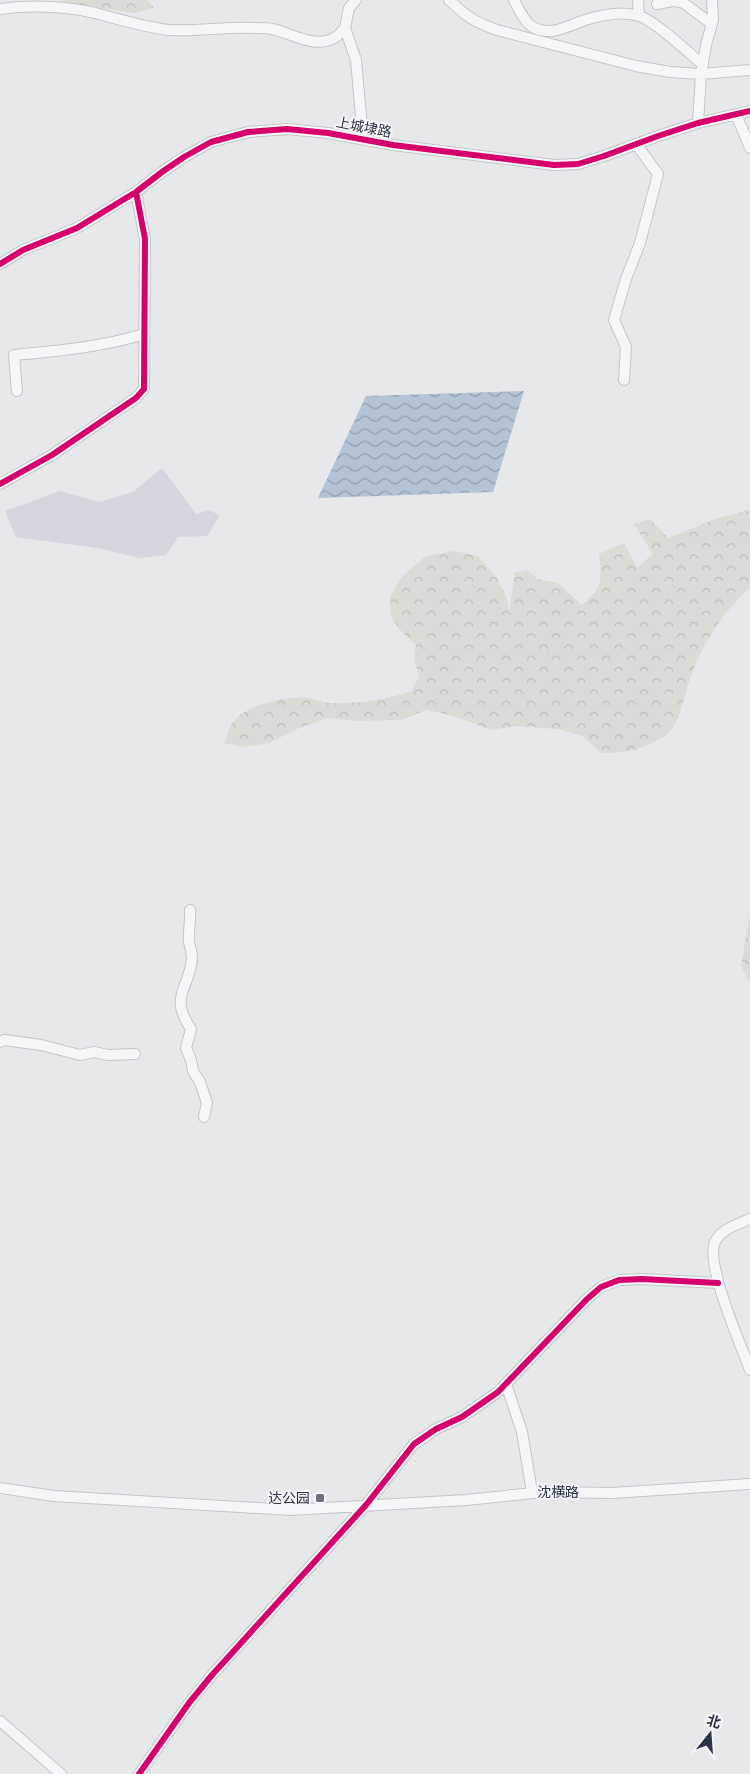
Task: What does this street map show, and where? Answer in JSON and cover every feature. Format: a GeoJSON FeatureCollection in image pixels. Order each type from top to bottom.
{"type":"FeatureCollection","features":[{"type":"Feature","properties":{"kind":"street"},"geometry":{"type":"LineString","coordinates":[[356,0],[349,8],[345,28],[356,60],[363,138]]}},
{"type":"Feature","properties":{"kind":"street"},"geometry":{"type":"LineString","coordinates":[[449,0],[465,15],[476,22],[497,30],[636,66],[670,72],[702,69],[750,70]]}},
{"type":"Feature","properties":{"kind":"street"},"geometry":{"type":"LineString","coordinates":[[638,0],[639,16]]}},
{"type":"Feature","properties":{"kind":"street"},"geometry":{"type":"LineString","coordinates":[[698,123],[702,69],[712,24],[712,0]]}},
{"type":"Feature","properties":{"kind":"street"},"geometry":{"type":"LineString","coordinates":[[655,5],[672,1],[682,2],[712,24]]}},
{"type":"Feature","properties":{"kind":"street"},"geometry":{"type":"LineString","coordinates":[[517,3],[530,25],[543,31],[558,30],[587,20],[615,14],[639,16],[673,40],[702,69]]}},
{"type":"Feature","properties":{"kind":"street"},"geometry":{"type":"LineString","coordinates":[[0,8],[28,6],[64,8],[170,30],[271,29],[297,39],[311,41],[325,41],[337,36],[345,28]]}},
{"type":"Feature","properties":{"kind":"street","name":"上城埭路"},"geometry":{"type":"LineString","coordinates":[[0,264],[23,250],[77,228],[136,192],[162,172],[212,142],[248,132],[287,130],[328,133],[393,145],[554,165],[578,164],[698,123],[750,111]]}},
{"type":"Feature","properties":{"kind":"street"},"geometry":{"type":"LineString","coordinates":[[736,114],[750,148]]}},
{"type":"Feature","properties":{"kind":"street"},"geometry":{"type":"LineString","coordinates":[[624,380],[626,347],[614,320],[626,279],[640,243],[658,174],[636,144]]}},
{"type":"Feature","properties":{"kind":"street"},"geometry":{"type":"LineString","coordinates":[[0,484],[52,455],[136,398],[145,387],[145,239],[136,192]]}},
{"type":"Feature","properties":{"kind":"street"},"geometry":{"type":"LineString","coordinates":[[17,391],[14,355],[121,341],[144,334]]}},
{"type":"Feature","properties":{"kind":"street"},"geometry":{"type":"LineString","coordinates":[[190,910],[189,942],[192,959],[180,997],[180,1004],[184,1020],[191,1029],[186,1048],[192,1060],[193,1071],[200,1082],[208,1104],[204,1117]]}},
{"type":"Feature","properties":{"kind":"street"},"geometry":{"type":"LineString","coordinates":[[0,1042],[4,1040],[33,1044],[80,1054],[94,1052],[108,1055],[135,1054]]}},
{"type":"Feature","properties":{"kind":"street"},"geometry":{"type":"LineString","coordinates":[[750,1220],[723,1232],[715,1242],[712,1254],[718,1283],[750,1370]]}},
{"type":"Feature","properties":{"kind":"street"},"geometry":{"type":"LineString","coordinates":[[140,1774],[189,1703],[212,1674],[366,1505],[414,1444],[436,1429],[462,1417],[498,1392],[587,1299],[601,1287],[619,1280],[642,1279],[718,1283]]}},
{"type":"Feature","properties":{"kind":"street"},"geometry":{"type":"LineString","coordinates":[[506,1384],[522,1432],[532,1492]]}},
{"type":"Feature","properties":{"kind":"street","name":"沈横路"},"geometry":{"type":"LineString","coordinates":[[0,1488],[54,1496],[290,1510],[466,1500],[532,1492],[612,1493],[750,1484]]}},
{"type":"Feature","properties":{"kind":"street"},"geometry":{"type":"LineString","coordinates":[[0,1721],[61,1774]]}},
{"type":"Feature","properties":{"kind":"shaded area"},"geometry":{"type":"Polygon","coordinates":[[[162,468],[196,514],[208,510],[220,515],[207,536],[178,537],[166,555],[140,558],[97,548],[16,537],[5,511],[60,491],[99,502],[133,492],[162,468]]]}},
{"type":"Feature","properties":{"kind":"green space"},"geometry":{"type":"Polygon","coordinates":[[[62,0],[147,0],[154,8],[134,13],[66,3],[62,0]]]}},
{"type":"Feature","properties":{"kind":"green space"},"geometry":{"type":"Polygon","coordinates":[[[750,510],[750,588],[731,606],[709,638],[692,673],[681,709],[670,731],[652,743],[624,752],[601,753],[583,736],[557,729],[517,726],[491,730],[454,716],[426,710],[401,720],[357,721],[327,718],[299,728],[269,743],[244,747],[224,743],[231,725],[237,718],[254,707],[265,703],[288,698],[310,698],[330,703],[361,702],[392,697],[412,691],[419,675],[414,660],[416,645],[399,629],[391,616],[390,597],[401,578],[426,556],[454,551],[478,556],[497,578],[507,598],[509,613],[515,572],[528,570],[537,579],[558,583],[582,605],[594,593],[600,583],[599,554],[624,543],[637,568],[653,554],[634,524],[650,519],[668,538],[715,519],[750,510]]]}},
{"type":"Feature","properties":{"kind":"green space"},"geometry":{"type":"Polygon","coordinates":[[[750,913],[750,983],[741,966],[750,913]]]}},
{"type":"Feature","properties":{"kind":"water"},"geometry":{"type":"Polygon","coordinates":[[[524,391],[493,492],[318,498],[366,396],[524,391]]]}},
{"type":"Feature","properties":{"kind":"cycle path"},"geometry":{"type":"LineString","coordinates":[[0,264],[23,250],[77,228],[136,192],[184,157],[211,142],[248,132],[287,129],[328,133],[393,145],[554,165],[578,164],[698,123],[750,111]]}},
{"type":"Feature","properties":{"kind":"cycle path"},"geometry":{"type":"LineString","coordinates":[[0,484],[52,455],[136,398],[144,389],[145,239],[136,192]]}},
{"type":"Feature","properties":{"kind":"cycle path"},"geometry":{"type":"LineString","coordinates":[[139,1774],[189,1703],[212,1675],[366,1505],[414,1444],[436,1429],[462,1417],[498,1392],[587,1299],[601,1287],[619,1280],[642,1279],[718,1283]]}},
{"type":"Feature","properties":{"kind":"place","name":"达公园"},"geometry":{"type":"Point","coordinates":[320,1498]}}]}
